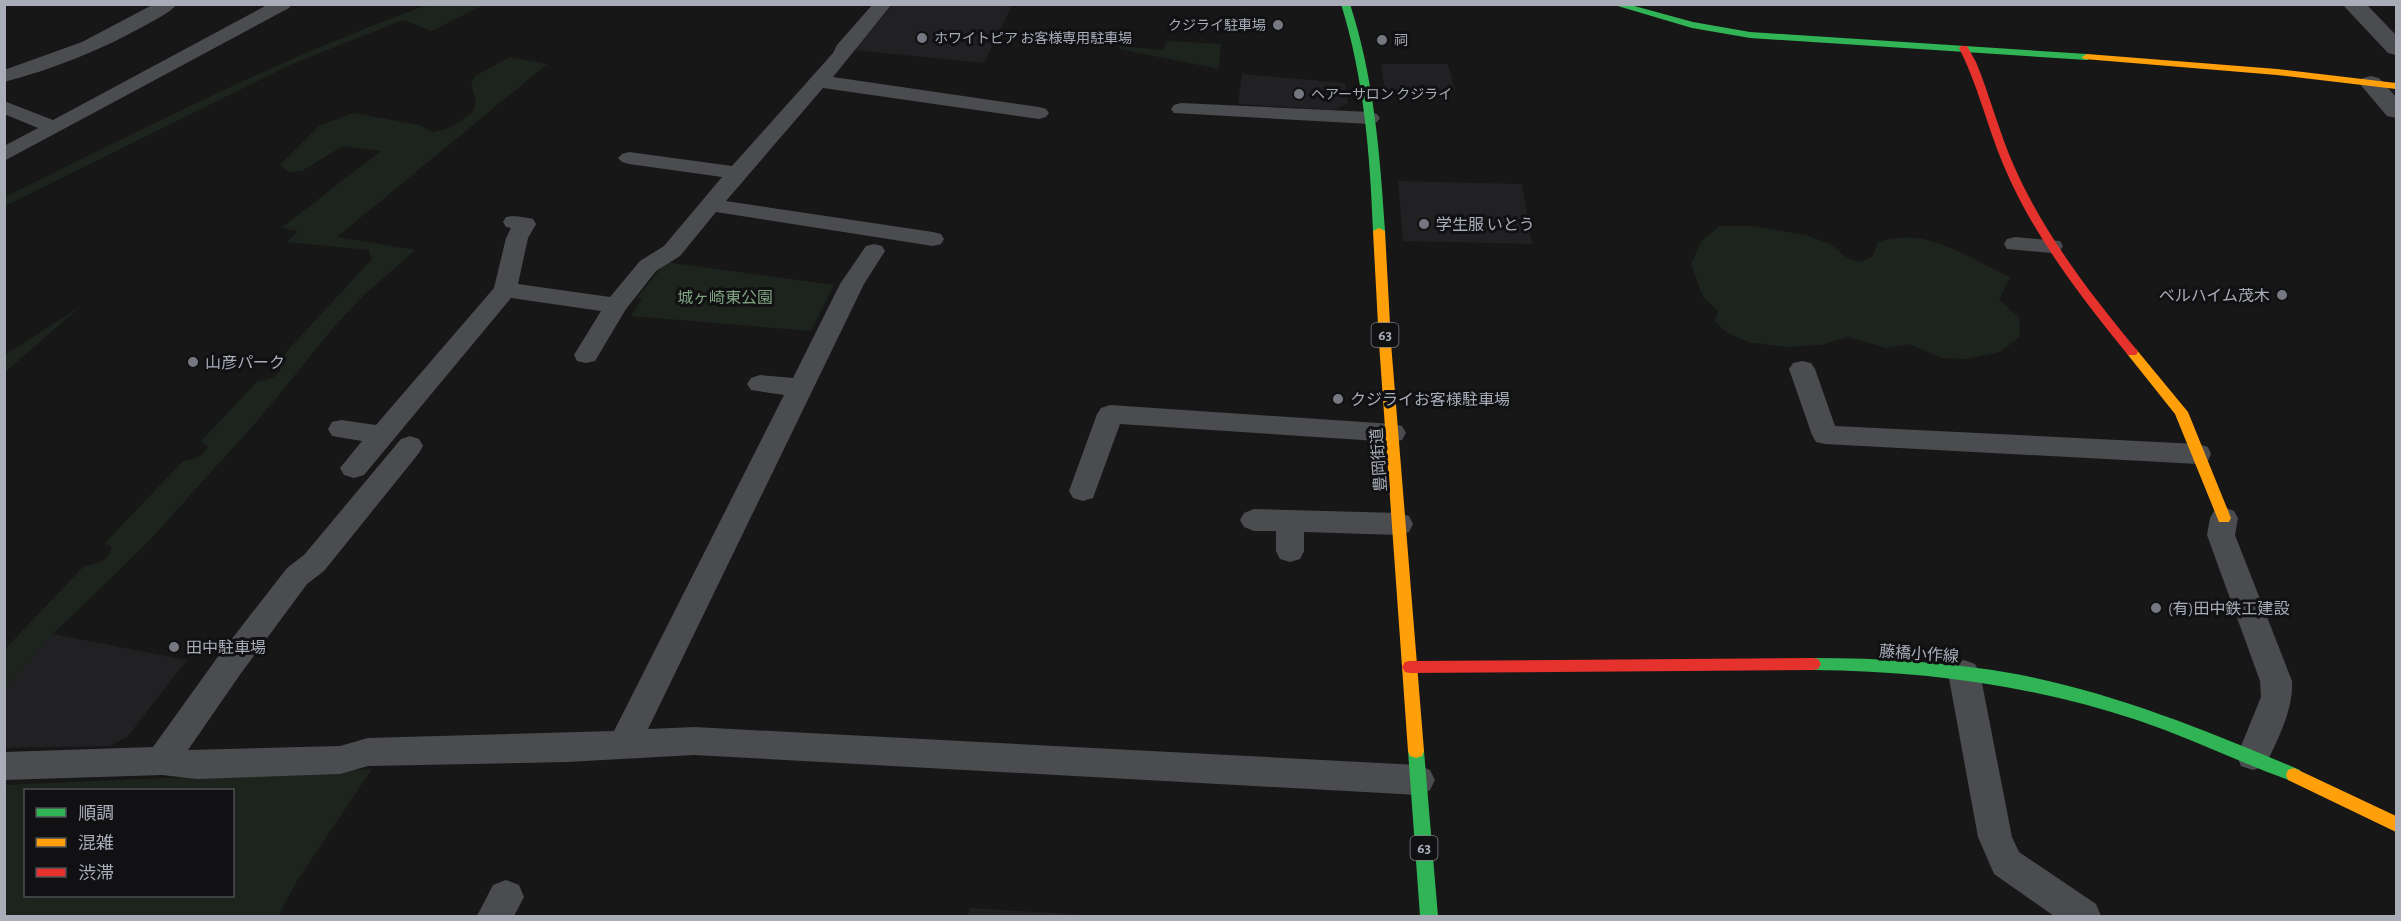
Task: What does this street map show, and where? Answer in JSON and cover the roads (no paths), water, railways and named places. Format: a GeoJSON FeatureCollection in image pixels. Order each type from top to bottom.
{"type":"FeatureCollection","features":[{"type":"Feature","properties":{"kind":"main road","name":"豊岡街道"},"geometry":{"type":"LineString","coordinates":[[1345,4],[1357,44],[1370,118],[1378,204],[1385,343],[1429,916]]}},
{"type":"Feature","properties":{"kind":"main road"},"geometry":{"type":"LineString","coordinates":[[1615,4],[1692,26],[1750,35],[1964,48],[2277,72],[2397,86]]}},
{"type":"Feature","properties":{"kind":"main road"},"geometry":{"type":"LineString","coordinates":[[1964,48],[1973,64],[2008,164],[2037,223],[2083,292],[2181,412],[2224,518]]}},
{"type":"Feature","properties":{"kind":"main road","name":"藤橋小作線"},"geometry":{"type":"LineString","coordinates":[[1410,667],[1816,665],[1900,667],[2015,681],[2092,700],[2181,728],[2253,756],[2397,824]]}},
{"type":"Feature","properties":{"kind":"street"},"geometry":{"type":"LineString","coordinates":[[2353,4],[2397,48]]}},
{"type":"Feature","properties":{"kind":"street"},"geometry":{"type":"LineString","coordinates":[[2371,83],[2397,111]]}},
{"type":"Feature","properties":{"kind":"lane"},"geometry":{"type":"LineString","coordinates":[[4,76],[48,64],[130,27],[168,4]]}},
{"type":"Feature","properties":{"kind":"lane"},"geometry":{"type":"LineString","coordinates":[[4,154],[283,4]]}},
{"type":"Feature","properties":{"kind":"lane"},"geometry":{"type":"LineString","coordinates":[[586,356],[616,305],[648,266],[672,251],[883,4]]}},
{"type":"Feature","properties":{"kind":"lane"},"geometry":{"type":"LineString","coordinates":[[819,81],[1039,112]]}},
{"type":"Feature","properties":{"kind":"lane"},"geometry":{"type":"LineString","coordinates":[[4,107],[54,128]]}},
{"type":"Feature","properties":{"kind":"lane"},"geometry":{"type":"LineString","coordinates":[[994,128],[1007,108]]}},
{"type":"Feature","properties":{"kind":"lane"},"geometry":{"type":"LineString","coordinates":[[1181,109],[1370,118]]}},
{"type":"Feature","properties":{"kind":"lane"},"geometry":{"type":"LineString","coordinates":[[629,158],[739,173]]}},
{"type":"Feature","properties":{"kind":"lane"},"geometry":{"type":"LineString","coordinates":[[712,205],[933,239]]}},
{"type":"Feature","properties":{"kind":"lane"},"geometry":{"type":"LineString","coordinates":[[354,468],[505,290],[517,238],[525,224],[514,222]]}},
{"type":"Feature","properties":{"kind":"lane"},"geometry":{"type":"LineString","coordinates":[[2015,244],[2052,246]]}},
{"type":"Feature","properties":{"kind":"lane"},"geometry":{"type":"LineString","coordinates":[[624,745],[852,284],[873,251]]}},
{"type":"Feature","properties":{"kind":"lane"},"geometry":{"type":"LineString","coordinates":[[505,290],[616,305]]}},
{"type":"Feature","properties":{"kind":"lane"},"geometry":{"type":"LineString","coordinates":[[1802,369],[1825,435],[2198,454]]}},
{"type":"Feature","properties":{"kind":"lane"},"geometry":{"type":"LineString","coordinates":[[760,384],[801,388]]}},
{"type":"Feature","properties":{"kind":"lane"},"geometry":{"type":"LineString","coordinates":[[1083,491],[1110,414],[1393,432]]}},
{"type":"Feature","properties":{"kind":"lane"},"geometry":{"type":"LineString","coordinates":[[341,429],[383,435]]}},
{"type":"Feature","properties":{"kind":"lane"},"geometry":{"type":"LineString","coordinates":[[162,761],[228,666],[297,576],[314,563],[410,446]]}},
{"type":"Feature","properties":{"kind":"lane"},"geometry":{"type":"LineString","coordinates":[[2224,518],[2221,534],[2276,681],[2277,697],[2253,756]]}},
{"type":"Feature","properties":{"kind":"lane"},"geometry":{"type":"LineString","coordinates":[[1254,520],[1399,524]]}},
{"type":"Feature","properties":{"kind":"lane"},"geometry":{"type":"LineString","coordinates":[[1290,521],[1290,551]]}},
{"type":"Feature","properties":{"kind":"lane"},"geometry":{"type":"LineString","coordinates":[[1964,673],[1995,837],[2006,863],[2083,916]]}},
{"type":"Feature","properties":{"kind":"lane"},"geometry":{"type":"LineString","coordinates":[[4,766],[162,761],[197,765],[260,763],[340,760],[368,753],[694,741],[1418,780]]}},
{"type":"Feature","properties":{"kind":"place","name":"クジライ駐車場"},"geometry":{"type":"Point","coordinates":[1278,25]}},
{"type":"Feature","properties":{"kind":"place","name":"ホワイトピア お客様専用駐車場"},"geometry":{"type":"Point","coordinates":[922,38]}},
{"type":"Feature","properties":{"kind":"place","name":"祠"},"geometry":{"type":"Point","coordinates":[1382,40]}},
{"type":"Feature","properties":{"kind":"place","name":"ヘアーサロン クジライ"},"geometry":{"type":"Point","coordinates":[1299,94]}},
{"type":"Feature","properties":{"kind":"place","name":"学生服 いとう"},"geometry":{"type":"Point","coordinates":[1424,224]}},
{"type":"Feature","properties":{"kind":"place","name":"ベルハイム茂木"},"geometry":{"type":"Point","coordinates":[2282,295]}},
{"type":"Feature","properties":{"kind":"place","name":"山彦パーク"},"geometry":{"type":"Point","coordinates":[193,362]}},
{"type":"Feature","properties":{"kind":"place","name":"クジライお客様駐車場"},"geometry":{"type":"Point","coordinates":[1338,399]}},
{"type":"Feature","properties":{"kind":"place","name":"(有)田中鉄工建設"},"geometry":{"type":"Point","coordinates":[2156,608]}},
{"type":"Feature","properties":{"kind":"place","name":"田中駐車場"},"geometry":{"type":"Point","coordinates":[174,647]}},
{"type":"Feature","properties":{"kind":"park label","name":"城ヶ崎東公園"},"geometry":{"type":"Point","coordinates":[725,297]}}]}
